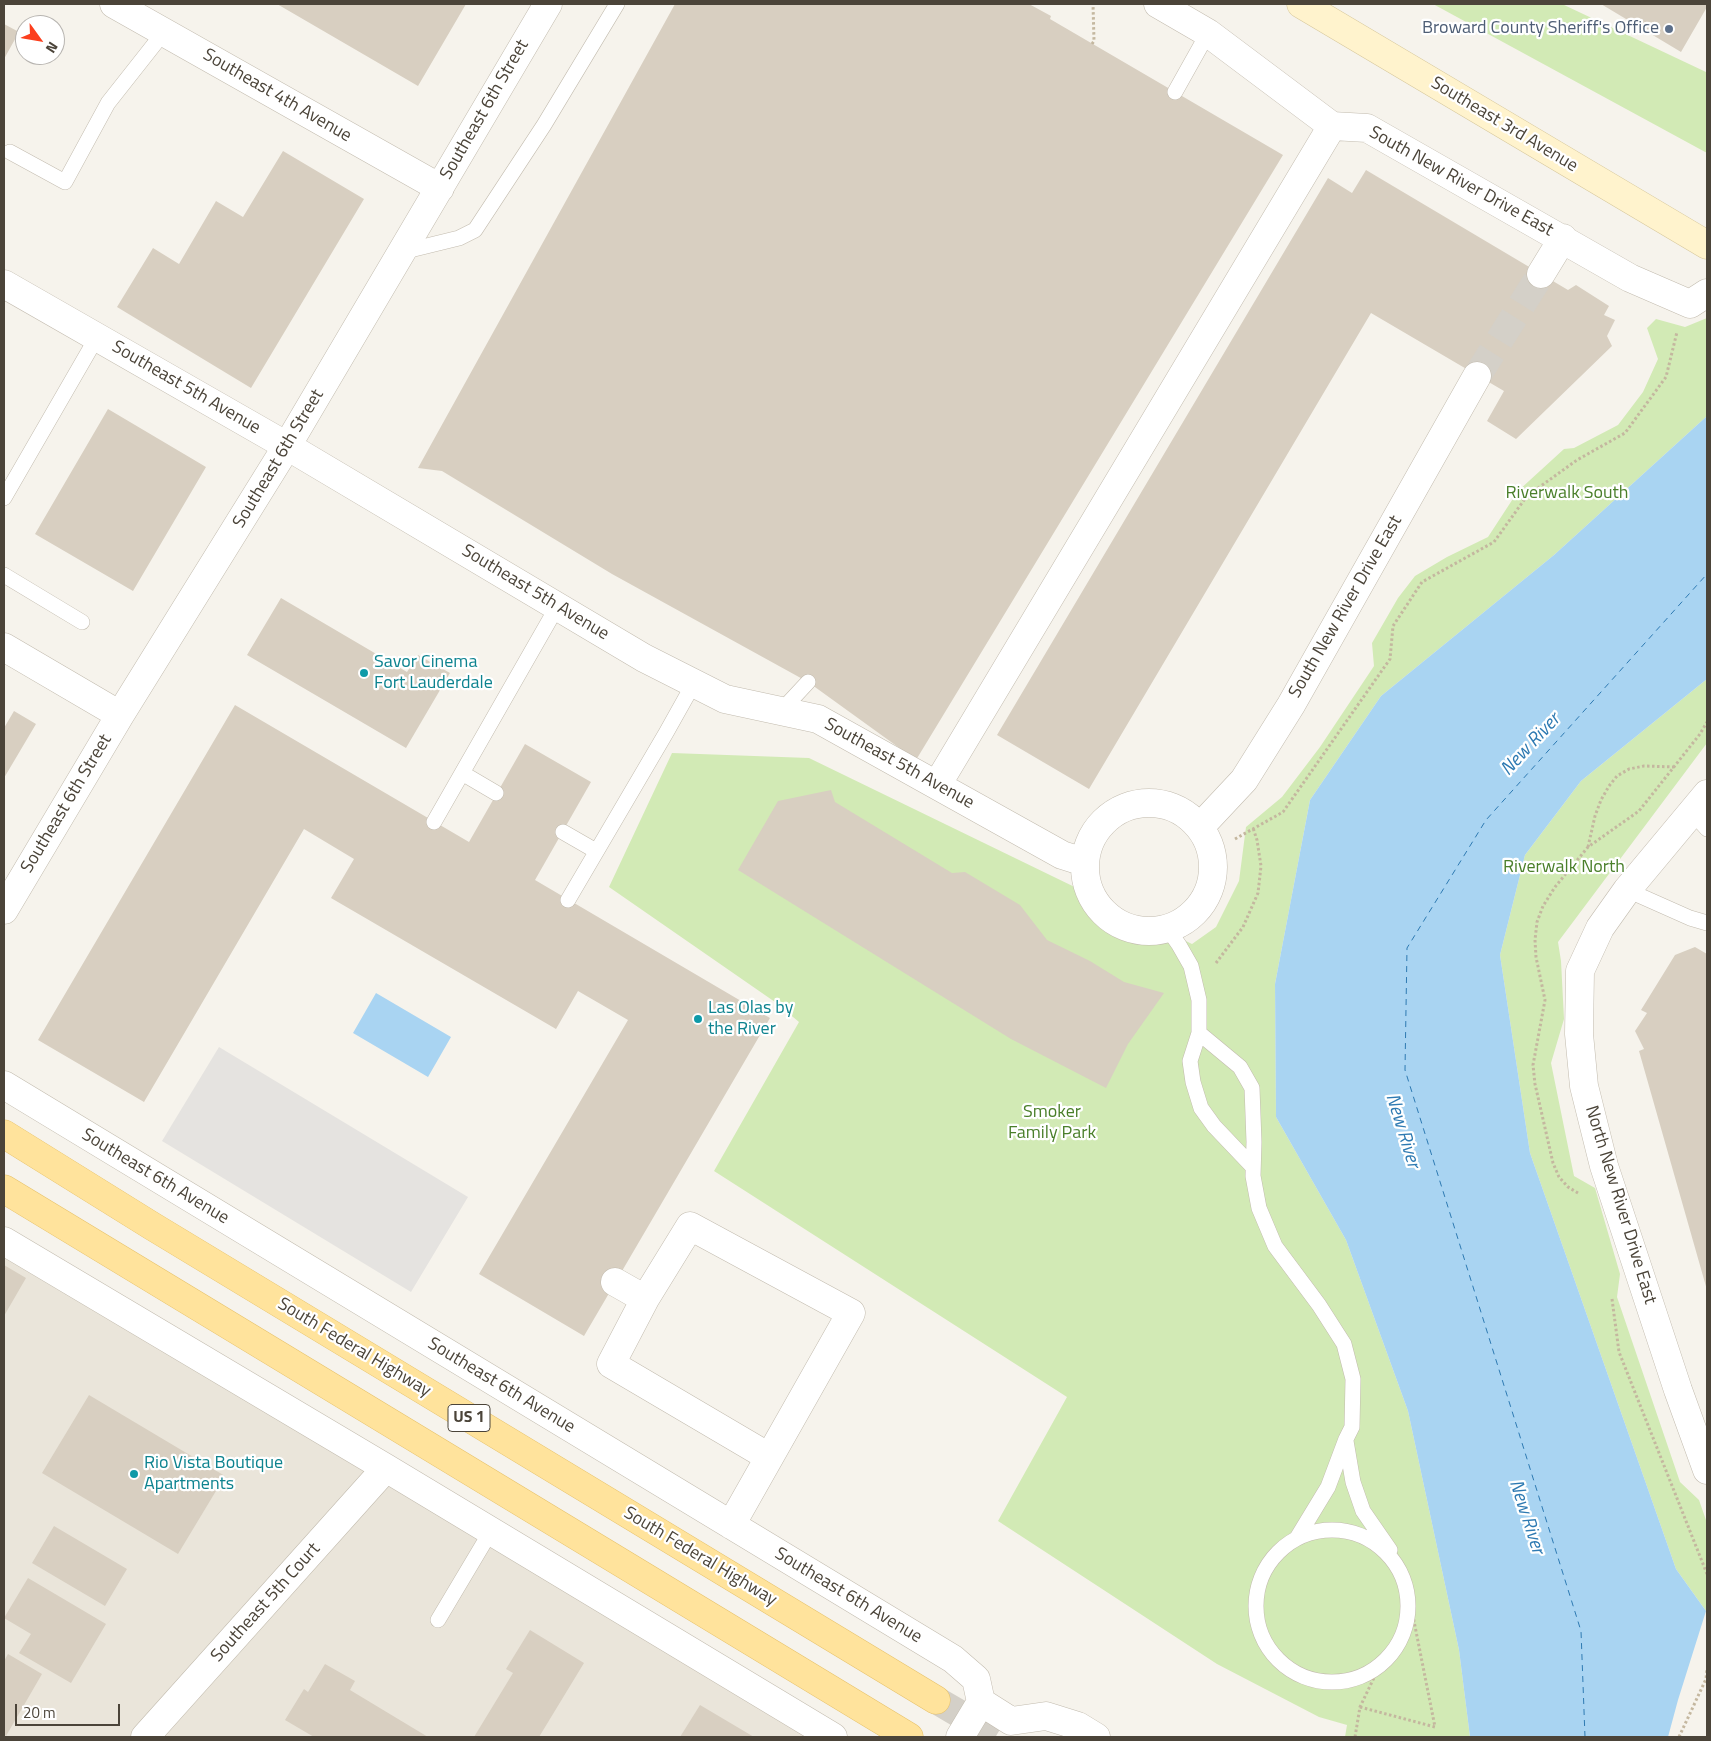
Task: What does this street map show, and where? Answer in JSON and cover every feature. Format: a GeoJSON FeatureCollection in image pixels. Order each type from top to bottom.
{"type":"FeatureCollection","features":[{"type":"Feature","properties":{"kind":"main road","name":"Southeast 3rd Avenue"},"geometry":{"type":"LineString","coordinates":[[1301,4],[1707,245]]}},
{"type":"Feature","properties":{"kind":"main road","name":"South Federal Highway"},"geometry":{"type":"LineString","coordinates":[[4,1134],[177,1241],[936,1700]]}},
{"type":"Feature","properties":{"kind":"main road","name":"US 1"},"geometry":{"type":"LineString","coordinates":[[4,1189],[909,1737]]}},
{"type":"Feature","properties":{"kind":"street","name":"Southeast 4th Avenue"},"geometry":{"type":"LineString","coordinates":[[114,4],[440,188]]}},
{"type":"Feature","properties":{"kind":"street","name":"Southeast 6th Street"},"geometry":{"type":"LineString","coordinates":[[4,910],[120,715],[287,446],[548,4]]}},
{"type":"Feature","properties":{"kind":"street"},"geometry":{"type":"LineString","coordinates":[[937,785],[1332,126],[1208,34],[1158,4]]}},
{"type":"Feature","properties":{"kind":"street","name":"South New River Drive East"},"geometry":{"type":"LineString","coordinates":[[1332,126],[1367,128],[1563,238],[1630,278],[1698,299]]}},
{"type":"Feature","properties":{"kind":"street","name":"South New River Drive East"},"geometry":{"type":"LineString","coordinates":[[1541,274],[1563,238]]}},
{"type":"Feature","properties":{"kind":"street","name":"Southeast 5th Avenue"},"geometry":{"type":"LineString","coordinates":[[4,284],[287,446],[644,658],[725,699],[818,719],[1062,855],[1084,862]]}},
{"type":"Feature","properties":{"kind":"street","name":"South New River Drive East"},"geometry":{"type":"LineString","coordinates":[[1200,827],[1244,780],[1286,713],[1477,376]]}},
{"type":"Feature","properties":{"kind":"street"},"geometry":{"type":"LineString","coordinates":[[4,647],[120,715]]}},
{"type":"Feature","properties":{"kind":"street"},"geometry":{"type":"LineString","coordinates":[[1142,803],[1165,804],[1185,814],[1200,827],[1210,846],[1211,852],[1214,865],[1211,886],[1202,904],[1188,919],[1168,929],[1150,932],[1130,930],[1112,921],[1096,905],[1086,885],[1084,862],[1090,841],[1102,822],[1121,809],[1142,803]]}},
{"type":"Feature","properties":{"kind":"street","name":"North New River Drive East"},"geometry":{"type":"LineString","coordinates":[[1702,812],[1627,890],[1600,928],[1580,971],[1579,1034],[1584,1086],[1607,1175],[1678,1390],[1707,1470]]}},
{"type":"Feature","properties":{"kind":"street","name":"Southeast 6th Avenue"},"geometry":{"type":"LineString","coordinates":[[4,1085],[953,1659],[976,1679],[981,1702]]}},
{"type":"Feature","properties":{"kind":"street"},"geometry":{"type":"LineString","coordinates":[[730,1525],[769,1457],[851,1313],[690,1226],[645,1298],[611,1364],[769,1457]]}},
{"type":"Feature","properties":{"kind":"street"},"geometry":{"type":"LineString","coordinates":[[4,1241],[833,1737]]}},
{"type":"Feature","properties":{"kind":"street"},"geometry":{"type":"LineString","coordinates":[[615,1282],[645,1298]]}},
{"type":"Feature","properties":{"kind":"street","name":"Southeast 5th Court"},"geometry":{"type":"LineString","coordinates":[[146,1737],[386,1468]]}},
{"type":"Feature","properties":{"kind":"street"},"geometry":{"type":"LineString","coordinates":[[960,1737],[981,1702],[1011,1721],[1046,1716],[1078,1726],[1096,1737]]}},
{"type":"Feature","properties":{"kind":"lane"},"geometry":{"type":"LineString","coordinates":[[402,252],[459,238],[475,230],[544,125],[617,4]]}},
{"type":"Feature","properties":{"kind":"lane"},"geometry":{"type":"LineString","coordinates":[[10,152],[65,182],[108,103],[164,32]]}},
{"type":"Feature","properties":{"kind":"lane"},"geometry":{"type":"LineString","coordinates":[[1175,92],[1208,34]]}},
{"type":"Feature","properties":{"kind":"lane"},"geometry":{"type":"LineString","coordinates":[[4,498],[97,337]]}},
{"type":"Feature","properties":{"kind":"lane"},"geometry":{"type":"LineString","coordinates":[[4,575],[82,622]]}},
{"type":"Feature","properties":{"kind":"lane"},"geometry":{"type":"LineString","coordinates":[[434,822],[557,607]]}},
{"type":"Feature","properties":{"kind":"lane"},"geometry":{"type":"LineString","coordinates":[[781,711],[808,682]]}},
{"type":"Feature","properties":{"kind":"lane"},"geometry":{"type":"LineString","coordinates":[[568,900],[694,683]]}},
{"type":"Feature","properties":{"kind":"lane"},"geometry":{"type":"LineString","coordinates":[[462,773],[496,793]]}},
{"type":"Feature","properties":{"kind":"lane"},"geometry":{"type":"LineString","coordinates":[[562,832],[596,851]]}},
{"type":"Feature","properties":{"kind":"lane"},"geometry":{"type":"LineString","coordinates":[[1627,890],[1690,918],[1707,923]]}},
{"type":"Feature","properties":{"kind":"lane"},"geometry":{"type":"LineString","coordinates":[[1168,929],[1190,966],[1199,1000],[1200,1033],[1190,1061],[1193,1082],[1201,1108],[1214,1126],[1253,1167]]}},
{"type":"Feature","properties":{"kind":"lane"},"geometry":{"type":"LineString","coordinates":[[1200,1033],[1240,1067],[1252,1088],[1253,1167],[1259,1208],[1274,1246],[1319,1305],[1344,1344],[1353,1379],[1352,1427],[1328,1487],[1297,1538]]}},
{"type":"Feature","properties":{"kind":"lane"},"geometry":{"type":"LineString","coordinates":[[1346,1439],[1353,1482],[1363,1511],[1394,1556],[1408,1591],[1408,1616],[1400,1640],[1380,1665],[1365,1675],[1341,1682],[1316,1681],[1292,1672],[1273,1655],[1260,1633],[1255,1608],[1259,1583],[1270,1560],[1289,1542],[1312,1531],[1337,1529],[1362,1535],[1394,1556]]}},
{"type":"Feature","properties":{"kind":"lane"},"geometry":{"type":"LineString","coordinates":[[438,1620],[491,1532]]}},
{"type":"Feature","properties":{"kind":"path"},"geometry":{"type":"LineString","coordinates":[[1092,44],[1094,41],[1093,4]]}},
{"type":"Feature","properties":{"kind":"path"},"geometry":{"type":"LineString","coordinates":[[1211,852],[1284,812],[1390,659],[1393,626],[1422,582],[1494,542],[1527,496],[1577,460],[1625,433],[1666,377],[1675,336],[1698,299]]}},
{"type":"Feature","properties":{"kind":"path"},"geometry":{"type":"LineString","coordinates":[[1588,848],[1595,816],[1601,800],[1617,776],[1630,769],[1644,766],[1674,768]]}},
{"type":"Feature","properties":{"kind":"path"},"geometry":{"type":"LineString","coordinates":[[1195,981],[1217,963],[1238,934],[1258,893],[1261,866],[1253,828]]}},
{"type":"Feature","properties":{"kind":"path"},"geometry":{"type":"LineString","coordinates":[[1360,1707],[1435,1727],[1408,1591]]}},
{"type":"Feature","properties":{"kind":"path"},"geometry":{"type":"LineString","coordinates":[[1355,1737],[1360,1707],[1380,1665]]}},
{"type":"Feature","properties":{"kind":"path"},"geometry":{"type":"LineString","coordinates":[[1678,1737],[1706,1678],[1707,1669]]}},
{"type":"Feature","properties":{"kind":"shaded area"},"geometry":{"type":"Polygon","coordinates":[[[219,1047],[468,1197],[411,1292],[162,1141],[219,1047]]]}},
{"type":"Feature","properties":{"kind":"shaded area"},"geometry":{"type":"Polygon","coordinates":[[[4,1252],[811,1737],[4,1737],[4,1252]]]}},
{"type":"Feature","properties":{"kind":"green space"},"geometry":{"type":"Polygon","coordinates":[[[1433,4],[1562,4],[1707,71],[1707,153],[1433,4]]]}},
{"type":"Feature","properties":{"kind":"green space","name":"Smoker Family Park"},"geometry":{"type":"Polygon","coordinates":[[[1707,318],[1707,416],[1554,555],[1381,696],[1310,800],[1275,984],[1276,1117],[1346,1240],[1408,1411],[1459,1650],[1470,1737],[1345,1737],[1347,1725],[1319,1717],[1217,1664],[998,1521],[1067,1397],[714,1171],[799,1022],[775,1002],[609,887],[672,753],[809,758],[1192,944],[1216,927],[1239,881],[1246,827],[1282,797],[1320,747],[1374,666],[1372,643],[1398,598],[1415,576],[1447,557],[1488,537],[1518,491],[1564,449],[1574,448],[1618,425],[1643,392],[1658,359],[1647,328],[1656,319],[1685,327],[1707,318]]]}},
{"type":"Feature","properties":{"kind":"green space","name":"Riverwalk North"},"geometry":{"type":"Polygon","coordinates":[[[1707,679],[1707,743],[1558,942],[1561,961],[1564,1019],[1551,1063],[1574,1176],[1595,1188],[1620,1274],[1617,1297],[1680,1482],[1699,1500],[1707,1523],[1706,1611],[1676,1569],[1530,1153],[1500,955],[1525,855],[1581,781],[1707,679]]]}},
{"type":"Feature","properties":{"kind":"water","name":"New River"},"geometry":{"type":"Polygon","coordinates":[[[1707,416],[1707,679],[1581,781],[1525,855],[1500,955],[1530,1153],[1676,1569],[1706,1611],[1668,1737],[1470,1737],[1459,1650],[1408,1411],[1346,1240],[1276,1117],[1275,984],[1310,800],[1381,696],[1554,555],[1707,416]]]}},
{"type":"Feature","properties":{"kind":"water"},"geometry":{"type":"Polygon","coordinates":[[[376,993],[451,1037],[428,1077],[353,1033],[376,993]]]}},
{"type":"Feature","properties":{"kind":"building"},"geometry":{"type":"Polygon","coordinates":[[[277,4],[466,4],[418,86],[277,4]]]}},
{"type":"Feature","properties":{"kind":"building"},"geometry":{"type":"Polygon","coordinates":[[[675,4],[1029,4],[1051,16],[1050,19],[1283,155],[916,760],[808,682],[612,574],[442,471],[418,468],[675,4]]]}},
{"type":"Feature","properties":{"kind":"building","name":"Broward County Sheriff's Office"},"geometry":{"type":"Polygon","coordinates":[[[1601,4],[1707,4],[1707,7],[1681,52],[1601,4]]]}},
{"type":"Feature","properties":{"kind":"building"},"geometry":{"type":"Polygon","coordinates":[[[4,24],[15,30],[15,39],[4,59],[4,24]]]}},
{"type":"Feature","properties":{"kind":"building"},"geometry":{"type":"Polygon","coordinates":[[[283,151],[364,199],[251,388],[117,307],[153,248],[179,264],[216,201],[243,217],[283,151]]]}},
{"type":"Feature","properties":{"kind":"building"},"geometry":{"type":"Polygon","coordinates":[[[1366,170],[1568,290],[1576,285],[1609,306],[1604,315],[1615,320],[1607,336],[1612,346],[1516,439],[1487,421],[1504,391],[1371,313],[1089,789],[997,735],[1328,178],[1352,193],[1366,170]]]}},
{"type":"Feature","properties":{"kind":"building"},"geometry":{"type":"Polygon","coordinates":[[[108,409],[206,467],[133,591],[35,534],[108,409]]]}},
{"type":"Feature","properties":{"kind":"building","name":"Savor Cinema Fort Lauderdale"},"geometry":{"type":"Polygon","coordinates":[[[281,598],[407,672],[418,655],[450,673],[406,748],[247,655],[281,598]]]}},
{"type":"Feature","properties":{"kind":"building","name":"Las Olas by the River"},"geometry":{"type":"Polygon","coordinates":[[[235,705],[469,842],[525,744],[591,782],[535,880],[770,1018],[584,1336],[479,1274],[628,1020],[578,991],[556,1029],[331,898],[354,859],[304,829],[144,1102],[38,1040],[235,705]]]}},
{"type":"Feature","properties":{"kind":"building"},"geometry":{"type":"Polygon","coordinates":[[[14,711],[36,724],[4,778],[4,728],[14,711]]]}},
{"type":"Feature","properties":{"kind":"building"},"geometry":{"type":"Polygon","coordinates":[[[831,790],[835,802],[952,873],[965,872],[1020,905],[1047,940],[1090,961],[1124,982],[1164,993],[1128,1044],[1106,1088],[1011,1039],[738,870],[778,801],[831,790]]]}},
{"type":"Feature","properties":{"kind":"building"},"geometry":{"type":"Polygon","coordinates":[[[1695,947],[1707,954],[1707,1290],[1639,1051],[1644,1049],[1635,1031],[1647,1013],[1641,1010],[1675,955],[1695,947]]]}},
{"type":"Feature","properties":{"kind":"building"},"geometry":{"type":"Polygon","coordinates":[[[4,1265],[26,1278],[4,1316],[4,1265]]]}},
{"type":"Feature","properties":{"kind":"building","name":"Rio Vista Boutique Apartments"},"geometry":{"type":"Polygon","coordinates":[[[89,1395],[225,1476],[178,1554],[42,1473],[89,1395]]]}},
{"type":"Feature","properties":{"kind":"building"},"geometry":{"type":"Polygon","coordinates":[[[54,1526],[127,1569],[105,1606],[32,1563],[54,1526]]]}},
{"type":"Feature","properties":{"kind":"building"},"geometry":{"type":"Polygon","coordinates":[[[28,1578],[106,1624],[71,1683],[19,1653],[31,1634],[4,1618],[28,1578]]]}},
{"type":"Feature","properties":{"kind":"building"},"geometry":{"type":"Polygon","coordinates":[[[530,1630],[584,1663],[539,1737],[474,1737],[513,1673],[506,1669],[530,1630]]]}},
{"type":"Feature","properties":{"kind":"building"},"geometry":{"type":"Polygon","coordinates":[[[8,1654],[42,1674],[6,1736],[4,1734],[4,1661],[8,1654]]]}},
{"type":"Feature","properties":{"kind":"building"},"geometry":{"type":"Polygon","coordinates":[[[325,1664],[355,1681],[350,1690],[428,1737],[314,1737],[285,1720],[304,1689],[308,1692],[325,1664]]]}},
{"type":"Feature","properties":{"kind":"building"},"geometry":{"type":"Polygon","coordinates":[[[700,1705],[754,1737],[680,1737],[700,1705]]]}},
{"type":"Feature","properties":{"kind":"ferry route"},"geometry":{"type":"LineString","coordinates":[[1585,1737],[1581,1631],[1405,1070],[1407,948],[1486,820],[1707,574]]}},
{"type":"Feature","properties":{"kind":"tunnel"},"geometry":{"type":"LineString","coordinates":[[1477,376],[1541,274]]}},
{"type":"Feature","properties":{"kind":"tunnel"},"geometry":{"type":"LineString","coordinates":[[936,1700],[999,1737]]}},
{"type":"Feature","properties":{"kind":"place","name":"Broward County Sheriff's Office"},"geometry":{"type":"Point","coordinates":[1669,29]}},
{"type":"Feature","properties":{"kind":"place","name":"Savor Cinema Fort Lauderdale"},"geometry":{"type":"Point","coordinates":[364,673]}},
{"type":"Feature","properties":{"kind":"place","name":"Las Olas by the River"},"geometry":{"type":"Point","coordinates":[698,1019]}},
{"type":"Feature","properties":{"kind":"place","name":"Rio Vista Boutique Apartments"},"geometry":{"type":"Point","coordinates":[134,1474]}},
{"type":"Feature","properties":{"kind":"park label","name":"Riverwalk South"},"geometry":{"type":"Point","coordinates":[1567,494]}}]}
